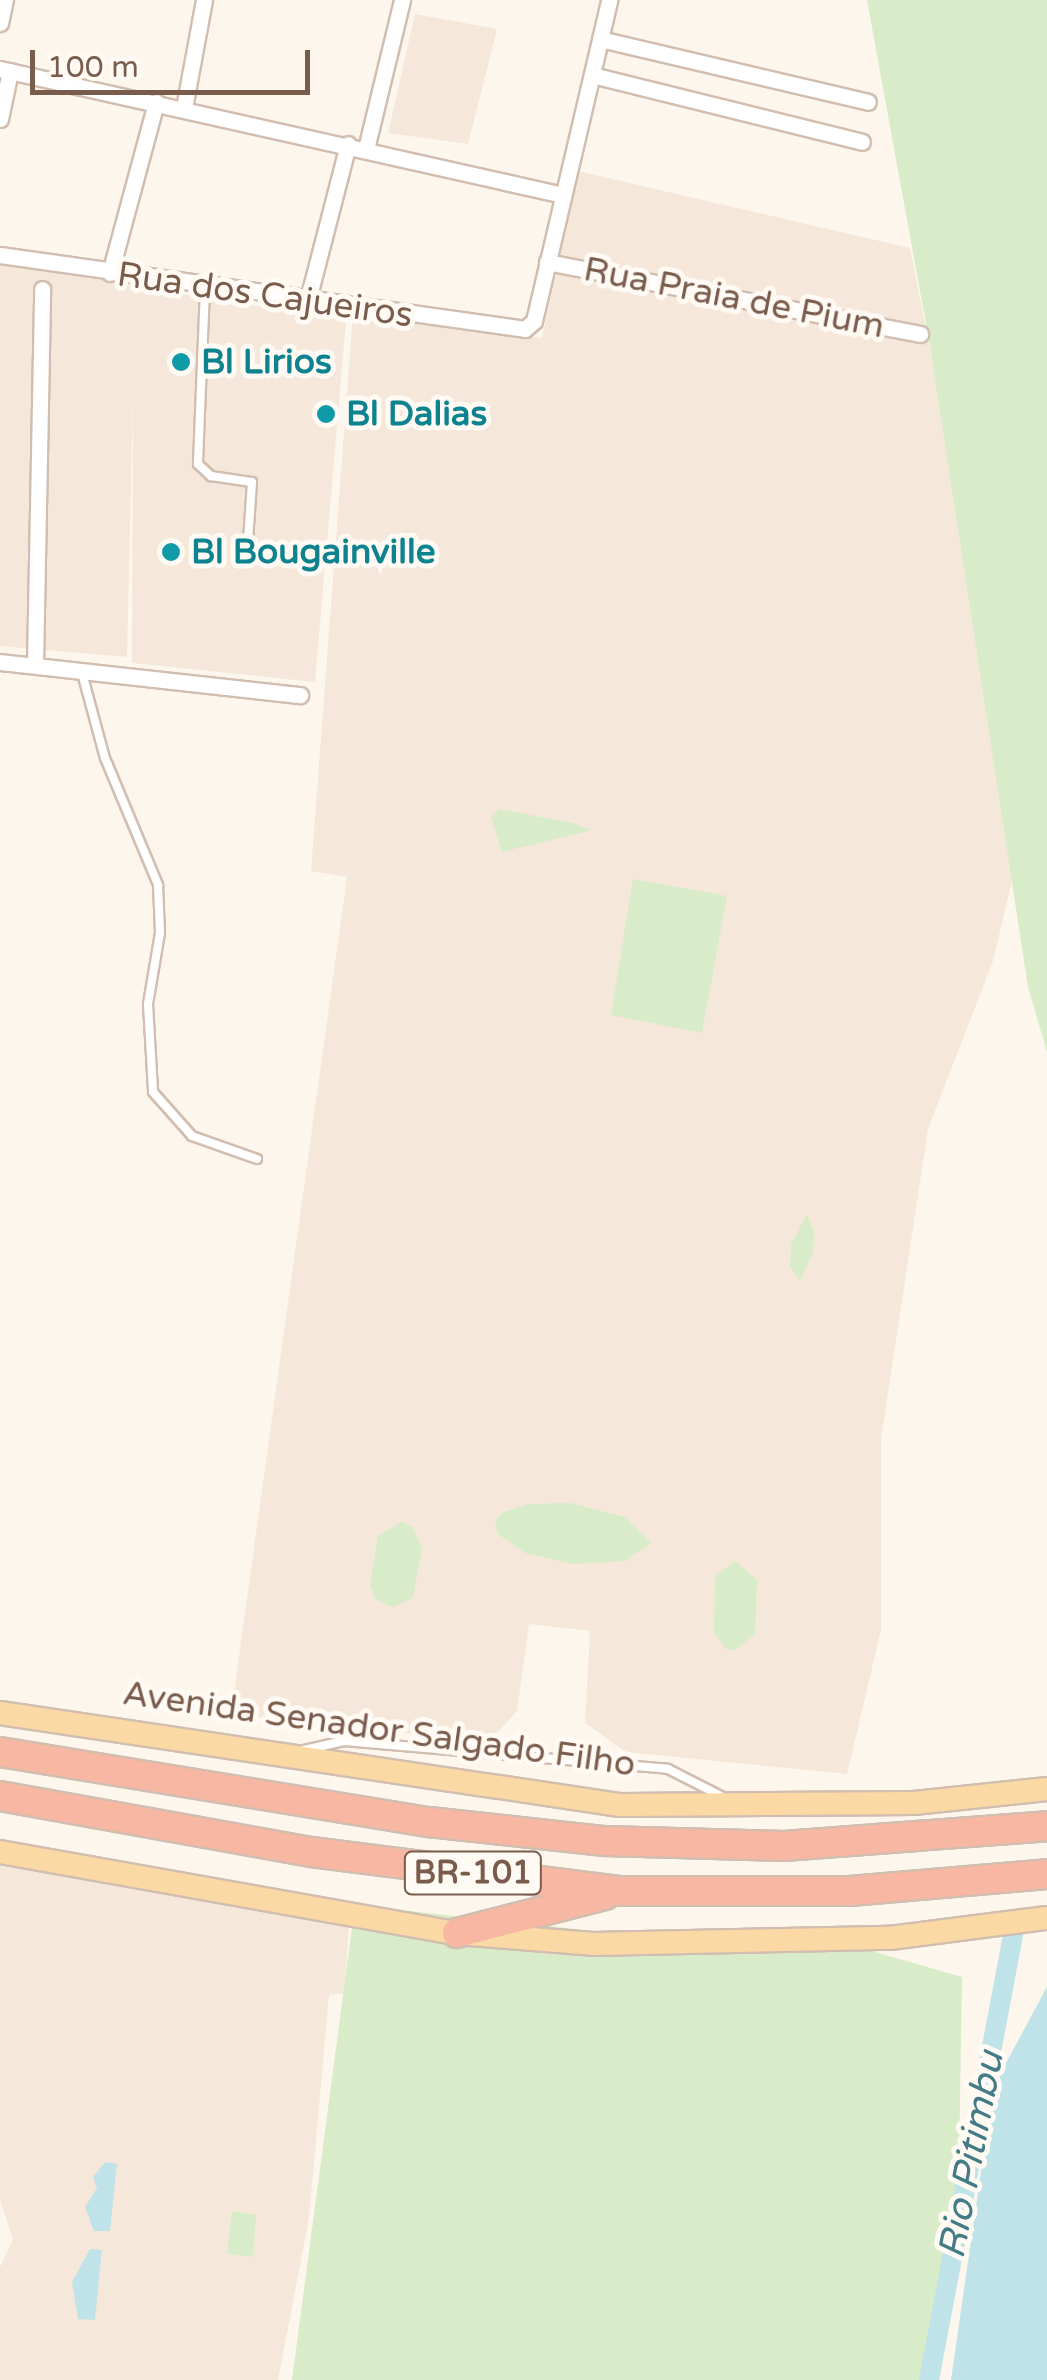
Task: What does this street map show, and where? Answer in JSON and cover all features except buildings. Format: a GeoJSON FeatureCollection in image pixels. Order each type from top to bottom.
{"type":"FeatureCollection","features":[{"type":"Feature","properties":{"kind":"highway","name":"BR-101"},"geometry":{"type":"LineString","coordinates":[[0,1752],[509,1832],[687,1846],[920,1838],[1047,1826]]}},
{"type":"Feature","properties":{"kind":"highway","name":"BR-101"},"geometry":{"type":"LineString","coordinates":[[0,1796],[311,1852],[619,1892],[950,1886],[1047,1874]]}},
{"type":"Feature","properties":{"kind":"highway"},"geometry":{"type":"LineString","coordinates":[[456,1932],[619,1892]]}},
{"type":"Feature","properties":{"kind":"main road","name":"Avenida Senador Salgado Filho"},"geometry":{"type":"LineString","coordinates":[[0,1713],[525,1794],[737,1807],[914,1803],[1047,1790]]}},
{"type":"Feature","properties":{"kind":"main road"},"geometry":{"type":"LineString","coordinates":[[0,1852],[456,1932],[689,1945],[890,1938],[1047,1918]]}},
{"type":"Feature","properties":{"kind":"street"},"geometry":{"type":"LineString","coordinates":[[0,23],[5,0]]}},
{"type":"Feature","properties":{"kind":"street"},"geometry":{"type":"LineString","coordinates":[[184,108],[204,0]]}},
{"type":"Feature","properties":{"kind":"street"},"geometry":{"type":"LineString","coordinates":[[366,148],[402,0]]}},
{"type":"Feature","properties":{"kind":"street"},"geometry":{"type":"LineString","coordinates":[[547,262],[609,0]]}},
{"type":"Feature","properties":{"kind":"street"},"geometry":{"type":"LineString","coordinates":[[600,40],[868,102]]}},
{"type":"Feature","properties":{"kind":"street"},"geometry":{"type":"LineString","coordinates":[[0,119],[5,70],[563,195]]}},
{"type":"Feature","properties":{"kind":"street"},"geometry":{"type":"LineString","coordinates":[[592,76],[862,142]]}},
{"type":"Feature","properties":{"kind":"street"},"geometry":{"type":"LineString","coordinates":[[110,273],[156,102]]}},
{"type":"Feature","properties":{"kind":"street"},"geometry":{"type":"LineString","coordinates":[[307,302],[348,144]]}},
{"type":"Feature","properties":{"kind":"street","name":"Rua dos Cajueiros"},"geometry":{"type":"LineString","coordinates":[[0,255],[518,331],[530,326],[547,262]]}},
{"type":"Feature","properties":{"kind":"street","name":"Rua Praia de Pium"},"geometry":{"type":"LineString","coordinates":[[547,262],[920,334]]}},
{"type":"Feature","properties":{"kind":"street"},"geometry":{"type":"LineString","coordinates":[[35,664],[42,289]]}},
{"type":"Feature","properties":{"kind":"street"},"geometry":{"type":"LineString","coordinates":[[0,662],[300,694]]}},
{"type":"Feature","properties":{"kind":"lane"},"geometry":{"type":"LineString","coordinates":[[205,288],[198,464],[211,476],[252,482],[248,541]]}},
{"type":"Feature","properties":{"kind":"lane"},"geometry":{"type":"LineString","coordinates":[[81,668],[105,758],[158,884],[160,933],[148,1004],[153,1092],[192,1136],[257,1159]]}},
{"type":"Feature","properties":{"kind":"lane"},"geometry":{"type":"LineString","coordinates":[[280,1754],[344,1741],[668,1769],[737,1807]]}},
{"type":"Feature","properties":{"kind":"shaded area"},"geometry":{"type":"Polygon","coordinates":[[[415,14],[497,29],[468,144],[388,133],[415,14]]]}},
{"type":"Feature","properties":{"kind":"shaded area"},"geometry":{"type":"Polygon","coordinates":[[[578,171],[910,248],[942,409],[1013,877],[993,961],[928,1129],[881,1439],[881,1630],[847,1774],[626,1752],[585,1723],[590,1631],[529,1624],[517,1711],[498,1732],[477,1741],[231,1714],[347,877],[311,871],[353,313],[542,338],[578,171]]]}},
{"type":"Feature","properties":{"kind":"shaded area"},"geometry":{"type":"Polygon","coordinates":[[[0,255],[134,277],[135,287],[346,320],[315,682],[132,663],[133,399],[127,657],[0,646],[0,255]]]}},
{"type":"Feature","properties":{"kind":"shaded area"},"geometry":{"type":"Polygon","coordinates":[[[0,1866],[350,1916],[344,1993],[329,1995],[309,2218],[278,2380],[0,2380],[0,2267],[13,2239],[0,2200],[0,1866]]]}},
{"type":"Feature","properties":{"kind":"green space"},"geometry":{"type":"Polygon","coordinates":[[[867,0],[1047,0],[1047,1052],[1028,987],[930,346],[867,0]]]}},
{"type":"Feature","properties":{"kind":"green space"},"geometry":{"type":"Polygon","coordinates":[[[499,809],[592,830],[502,852],[491,817],[499,809]]]}},
{"type":"Feature","properties":{"kind":"green space"},"geometry":{"type":"Polygon","coordinates":[[[633,879],[727,896],[702,1033],[611,1015],[633,879]]]}},
{"type":"Feature","properties":{"kind":"green space"},"geometry":{"type":"Polygon","coordinates":[[[807,1214],[814,1232],[813,1252],[800,1281],[790,1266],[791,1245],[807,1214]]]}},
{"type":"Feature","properties":{"kind":"green space"},"geometry":{"type":"Polygon","coordinates":[[[570,1503],[625,1517],[651,1543],[626,1561],[573,1564],[525,1553],[498,1534],[495,1521],[504,1512],[529,1504],[570,1503]]]}},
{"type":"Feature","properties":{"kind":"green space"},"geometry":{"type":"Polygon","coordinates":[[[401,1522],[412,1526],[422,1549],[413,1598],[393,1607],[376,1600],[370,1585],[378,1536],[401,1522]]]}},
{"type":"Feature","properties":{"kind":"green space"},"geometry":{"type":"Polygon","coordinates":[[[735,1561],[757,1580],[755,1634],[735,1650],[726,1649],[714,1633],[715,1576],[735,1561]]]}},
{"type":"Feature","properties":{"kind":"green space"},"geometry":{"type":"Polygon","coordinates":[[[355,1905],[693,1942],[834,1940],[962,1977],[958,2228],[930,2380],[292,2380],[355,1905]]]}},
{"type":"Feature","properties":{"kind":"green space"},"geometry":{"type":"Polygon","coordinates":[[[232,2211],[256,2215],[253,2257],[227,2254],[232,2211]]]}},
{"type":"Feature","properties":{"kind":"water"},"geometry":{"type":"Polygon","coordinates":[[[1047,1987],[1047,2380],[951,2380],[993,2087],[1047,1987]]]}},
{"type":"Feature","properties":{"kind":"water"},"geometry":{"type":"Polygon","coordinates":[[[105,2162],[117,2164],[110,2231],[94,2231],[85,2207],[97,2188],[93,2177],[105,2162]]]}},
{"type":"Feature","properties":{"kind":"water"},"geometry":{"type":"Polygon","coordinates":[[[90,2249],[102,2250],[95,2320],[78,2319],[72,2282],[90,2249]]]}},
{"type":"Feature","properties":{"kind":"waterway","name":"Rio Pitimbu"},"geometry":{"type":"LineString","coordinates":[[929,2380],[1014,1930]]}},
{"type":"Feature","properties":{"kind":"place","name":"Bl Lirios"},"geometry":{"type":"Point","coordinates":[181,362]}},
{"type":"Feature","properties":{"kind":"place","name":"Bl Dalias"},"geometry":{"type":"Point","coordinates":[326,414]}},
{"type":"Feature","properties":{"kind":"place","name":"Bl Bougainville"},"geometry":{"type":"Point","coordinates":[171,552]}}]}
